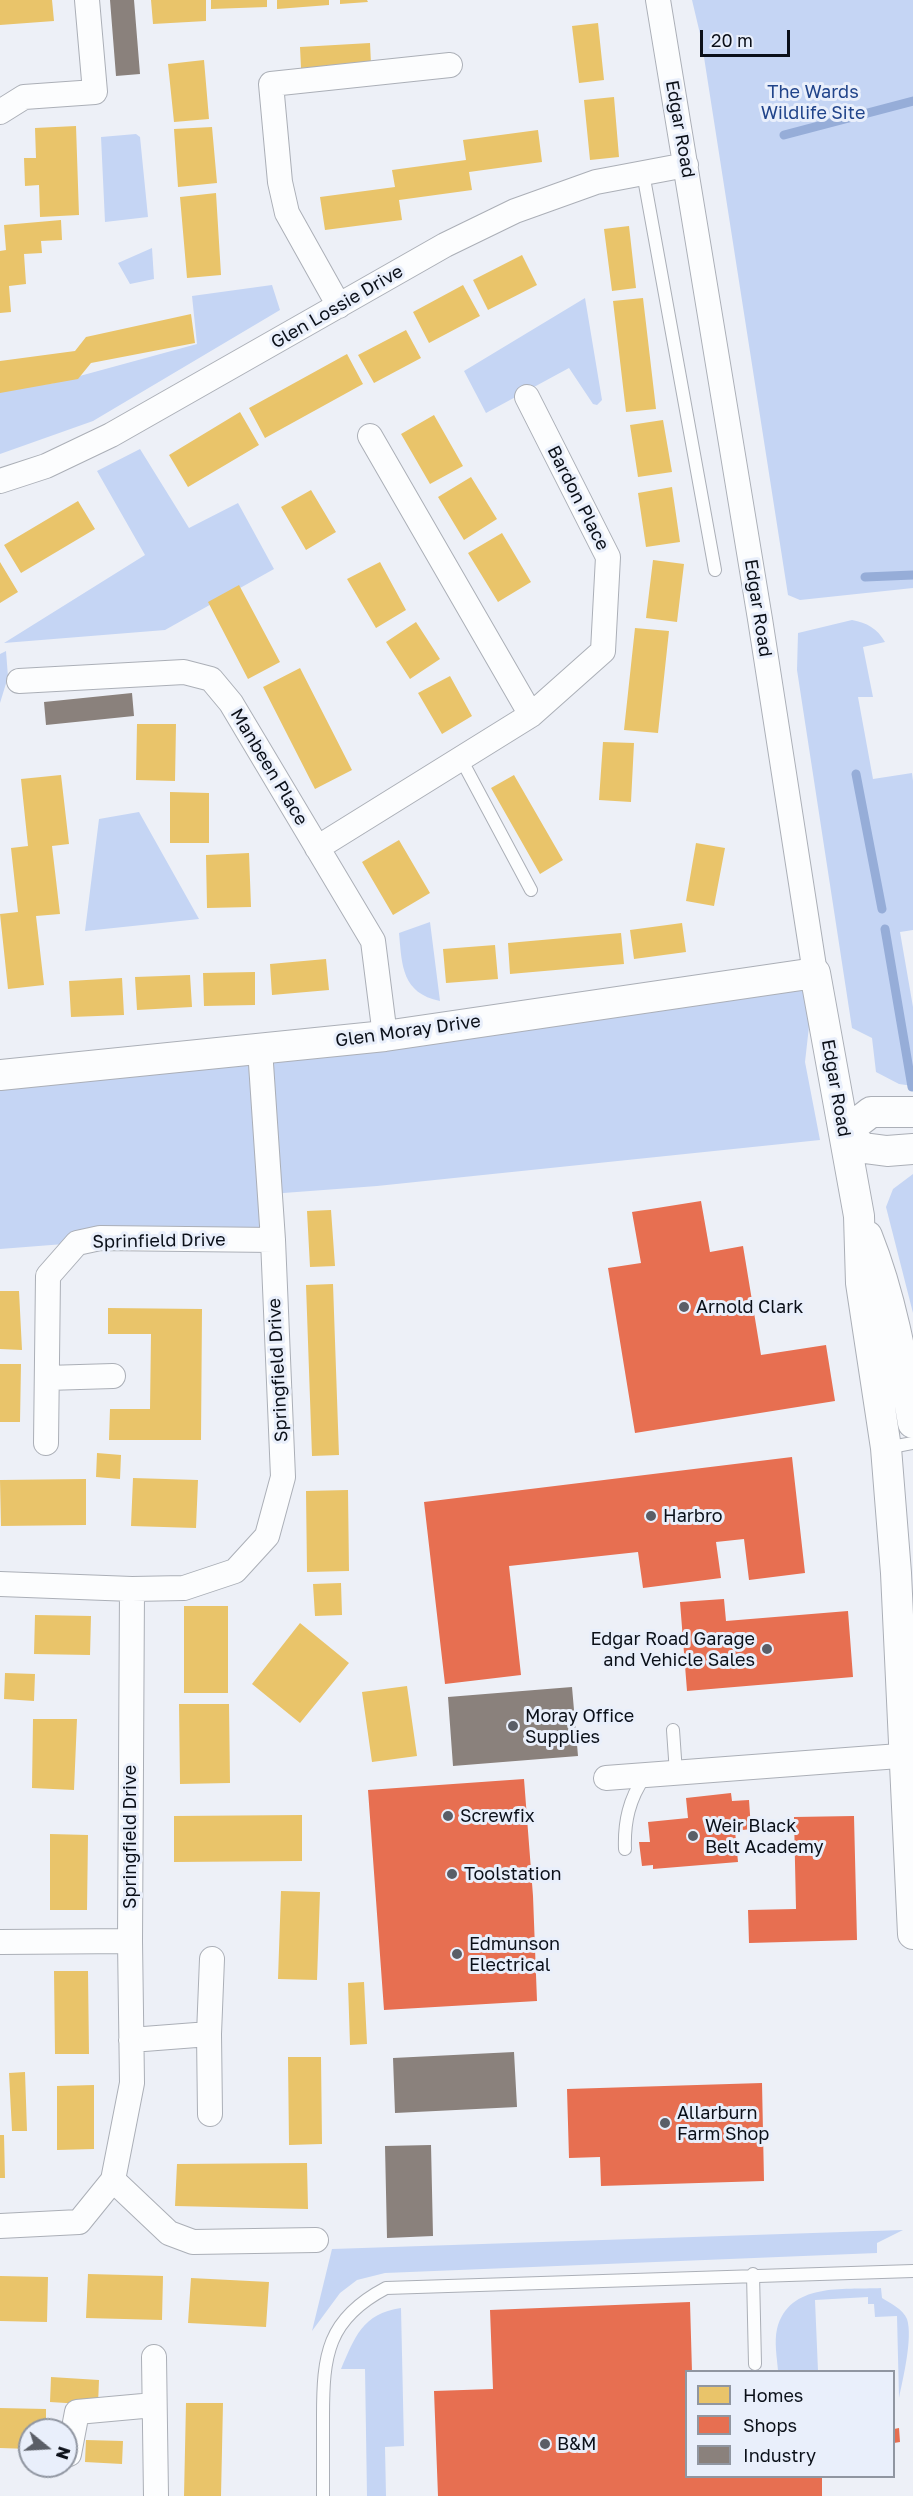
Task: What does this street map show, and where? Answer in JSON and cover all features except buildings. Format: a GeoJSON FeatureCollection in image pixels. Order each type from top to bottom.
{"type":"FeatureCollection","features":[{"type":"Feature","properties":{"kind":"street"},"geometry":{"type":"LineString","coordinates":[[0,112],[24,97],[95,92],[87,0]]}},
{"type":"Feature","properties":{"kind":"street","name":"Edgar Road"},"geometry":{"type":"LineString","coordinates":[[658,0],[815,973],[856,1203],[861,1283],[900,1445],[896,1573],[909,1755],[913,1934]]}},
{"type":"Feature","properties":{"kind":"street"},"geometry":{"type":"LineString","coordinates":[[339,306],[287,213],[280,182],[272,84],[450,65]]}},
{"type":"Feature","properties":{"kind":"street","name":"Glen Lossie Drive"},"geometry":{"type":"LineString","coordinates":[[0,481],[46,466],[111,435],[446,246],[515,210],[596,182],[686,165]]}},
{"type":"Feature","properties":{"kind":"street","name":"Bardon Place"},"geometry":{"type":"LineString","coordinates":[[318,848],[531,715],[603,651],[608,558],[527,397]]}},
{"type":"Feature","properties":{"kind":"street"},"geometry":{"type":"LineString","coordinates":[[370,436],[531,715]]}},
{"type":"Feature","properties":{"kind":"street","name":"Manbeen Place"},"geometry":{"type":"LineString","coordinates":[[19,681],[184,672],[211,679],[231,703],[373,941],[385,1036]]}},
{"type":"Feature","properties":{"kind":"street","name":"Glen Moray Drive"},"geometry":{"type":"LineString","coordinates":[[0,1075],[385,1036],[815,973]]}},
{"type":"Feature","properties":{"kind":"street","name":"Springfield Drive"},"geometry":{"type":"LineString","coordinates":[[0,1584],[132,1589],[184,1588],[235,1571],[267,1536],[283,1477],[273,1240],[260,1049]]}},
{"type":"Feature","properties":{"kind":"street"},"geometry":{"type":"LineString","coordinates":[[837,1090],[854,1104],[871,1112],[913,1112]]}},
{"type":"Feature","properties":{"kind":"street"},"geometry":{"type":"LineString","coordinates":[[871,1112],[844,1133],[864,1148],[900,1150]]}},
{"type":"Feature","properties":{"kind":"street"},"geometry":{"type":"LineString","coordinates":[[856,1203],[872,1163],[900,1150]]}},
{"type":"Feature","properties":{"kind":"street","name":"Edgar Road"},"geometry":{"type":"LineString","coordinates":[[856,1203],[882,1274],[900,1347],[913,1423]]}},
{"type":"Feature","properties":{"kind":"street","name":"Sprinfield Drive"},"geometry":{"type":"LineString","coordinates":[[46,1443],[48,1276],[77,1243],[100,1238],[273,1240]]}},
{"type":"Feature","properties":{"kind":"street"},"geometry":{"type":"LineString","coordinates":[[47,1378],[113,1376]]}},
{"type":"Feature","properties":{"kind":"street","name":"Springfield Drive"},"geometry":{"type":"LineString","coordinates":[[0,2226],[79,2222],[113,2180],[132,2083],[130,1941],[132,1589]]}},
{"type":"Feature","properties":{"kind":"street"},"geometry":{"type":"LineString","coordinates":[[606,1778],[909,1755]]}},
{"type":"Feature","properties":{"kind":"street"},"geometry":{"type":"LineString","coordinates":[[0,1942],[130,1941]]}},
{"type":"Feature","properties":{"kind":"street"},"geometry":{"type":"LineString","coordinates":[[210,2114],[209,2034],[212,1959]]}},
{"type":"Feature","properties":{"kind":"street"},"geometry":{"type":"LineString","coordinates":[[131,2040],[209,2034]]}},
{"type":"Feature","properties":{"kind":"street"},"geometry":{"type":"LineString","coordinates":[[113,2180],[169,2233],[193,2242],[316,2240]]}},
{"type":"Feature","properties":{"kind":"street"},"geometry":{"type":"LineString","coordinates":[[154,2357],[156,2496]]}},
{"type":"Feature","properties":{"kind":"street"},"geometry":{"type":"LineString","coordinates":[[76,2418],[77,2412],[154,2404]]}},
{"type":"Feature","properties":{"kind":"lane"},"geometry":{"type":"LineString","coordinates":[[643,173],[715,570]]}},
{"type":"Feature","properties":{"kind":"lane"},"geometry":{"type":"LineString","coordinates":[[461,759],[531,890]]}},
{"type":"Feature","properties":{"kind":"lane"},"geometry":{"type":"LineString","coordinates":[[673,1730],[676,1773]]}},
{"type":"Feature","properties":{"kind":"lane"},"geometry":{"type":"LineString","coordinates":[[624,1849],[628,1810],[636,1788],[645,1775]]}},
{"type":"Feature","properties":{"kind":"lane"},"geometry":{"type":"LineString","coordinates":[[323,2496],[325,2361],[337,2331],[347,2318],[358,2305],[386,2288],[753,2274],[913,2271]]}},
{"type":"Feature","properties":{"kind":"lane"},"geometry":{"type":"LineString","coordinates":[[753,2274],[755,2364]]}},
{"type":"Feature","properties":{"kind":"green space","name":"The Wards Wildlife Site"},"geometry":{"type":"Polygon","coordinates":[[[692,0],[913,0],[913,588],[800,600],[788,595],[701,38],[692,0]]]}},
{"type":"Feature","properties":{"kind":"green space"},"geometry":{"type":"Polygon","coordinates":[[[136,134],[140,137],[148,217],[105,222],[101,137],[136,134]]]}},
{"type":"Feature","properties":{"kind":"green space"},"geometry":{"type":"Polygon","coordinates":[[[152,248],[154,279],[130,284],[118,263],[152,248]]]}},
{"type":"Feature","properties":{"kind":"green space"},"geometry":{"type":"Polygon","coordinates":[[[272,285],[280,310],[93,421],[0,454],[0,391],[54,383],[197,344],[192,296],[272,285]]]}},
{"type":"Feature","properties":{"kind":"green space"},"geometry":{"type":"Polygon","coordinates":[[[585,298],[602,400],[597,405],[593,404],[569,368],[486,413],[464,371],[585,298]]]}},
{"type":"Feature","properties":{"kind":"green space"},"geometry":{"type":"Polygon","coordinates":[[[140,449],[189,528],[238,503],[274,569],[165,630],[4,643],[145,555],[97,471],[140,449]]]}},
{"type":"Feature","properties":{"kind":"green space"},"geometry":{"type":"Polygon","coordinates":[[[852,620],[871,627],[885,642],[863,647],[873,697],[858,697],[873,779],[912,773],[913,930],[900,932],[913,1007],[913,1086],[899,1084],[876,1072],[872,1038],[852,1028],[797,670],[798,633],[852,620]]]}},
{"type":"Feature","properties":{"kind":"green space"},"geometry":{"type":"Polygon","coordinates":[[[6,651],[8,677],[0,703],[0,654],[6,651]]]}},
{"type":"Feature","properties":{"kind":"green space"},"geometry":{"type":"Polygon","coordinates":[[[139,812],[199,919],[85,931],[99,819],[139,812]]]}},
{"type":"Feature","properties":{"kind":"green space"},"geometry":{"type":"Polygon","coordinates":[[[430,922],[440,1001],[427,997],[411,985],[401,956],[399,933],[430,922]]]}},
{"type":"Feature","properties":{"kind":"green space"},"geometry":{"type":"Polygon","coordinates":[[[815,973],[805,1062],[820,1140],[377,1186],[270,1194],[273,1240],[77,1243],[0,1249],[0,1075],[815,973]]]}},
{"type":"Feature","properties":{"kind":"green space"},"geometry":{"type":"Polygon","coordinates":[[[913,1174],[913,1313],[886,1207],[893,1189],[913,1174]]]}},
{"type":"Feature","properties":{"kind":"green space"},"geometry":{"type":"Polygon","coordinates":[[[903,2230],[877,2243],[877,2253],[385,2273],[357,2280],[340,2293],[312,2331],[332,2249],[903,2230]]]}},
{"type":"Feature","properties":{"kind":"green space"},"geometry":{"type":"Polygon","coordinates":[[[881,2288],[882,2298],[903,2312],[909,2327],[909,2337],[899,2398],[897,2316],[875,2317],[874,2304],[868,2304],[868,2297],[815,2300],[818,2370],[778,2370],[776,2334],[783,2314],[793,2303],[805,2296],[835,2289],[881,2288]]]}},
{"type":"Feature","properties":{"kind":"green space"},"geometry":{"type":"Polygon","coordinates":[[[401,2308],[404,2446],[385,2447],[386,2496],[367,2496],[365,2369],[341,2369],[362,2329],[377,2316],[401,2308]]]}},
{"type":"Feature","properties":{"kind":"waterway"},"geometry":{"type":"LineString","coordinates":[[784,135],[913,101]]}},
{"type":"Feature","properties":{"kind":"waterway"},"geometry":{"type":"LineString","coordinates":[[865,577],[913,575]]}},
{"type":"Feature","properties":{"kind":"waterway"},"geometry":{"type":"LineString","coordinates":[[856,774],[882,909]]}},
{"type":"Feature","properties":{"kind":"waterway"},"geometry":{"type":"LineString","coordinates":[[885,929],[912,1087]]}},
{"type":"Feature","properties":{"kind":"place","name":"Arnold Clark"},"geometry":{"type":"Point","coordinates":[684,1307]}},
{"type":"Feature","properties":{"kind":"place","name":"Harbro"},"geometry":{"type":"Point","coordinates":[651,1516]}},
{"type":"Feature","properties":{"kind":"place","name":"Edgar Road Garage and Vehicle Sales"},"geometry":{"type":"Point","coordinates":[767,1649]}},
{"type":"Feature","properties":{"kind":"place","name":"Moray Office Supplies"},"geometry":{"type":"Point","coordinates":[513,1726]}},
{"type":"Feature","properties":{"kind":"place","name":"Screwfix"},"geometry":{"type":"Point","coordinates":[448,1816]}},
{"type":"Feature","properties":{"kind":"place","name":"Weir Black Belt Academy"},"geometry":{"type":"Point","coordinates":[693,1836]}},
{"type":"Feature","properties":{"kind":"place","name":"Toolstation"},"geometry":{"type":"Point","coordinates":[452,1874]}},
{"type":"Feature","properties":{"kind":"place","name":"Edmunson Electrical"},"geometry":{"type":"Point","coordinates":[457,1954]}},
{"type":"Feature","properties":{"kind":"place","name":"Allarburn Farm Shop"},"geometry":{"type":"Point","coordinates":[665,2123]}},
{"type":"Feature","properties":{"kind":"place","name":"B&M"},"geometry":{"type":"Point","coordinates":[545,2444]}}]}
